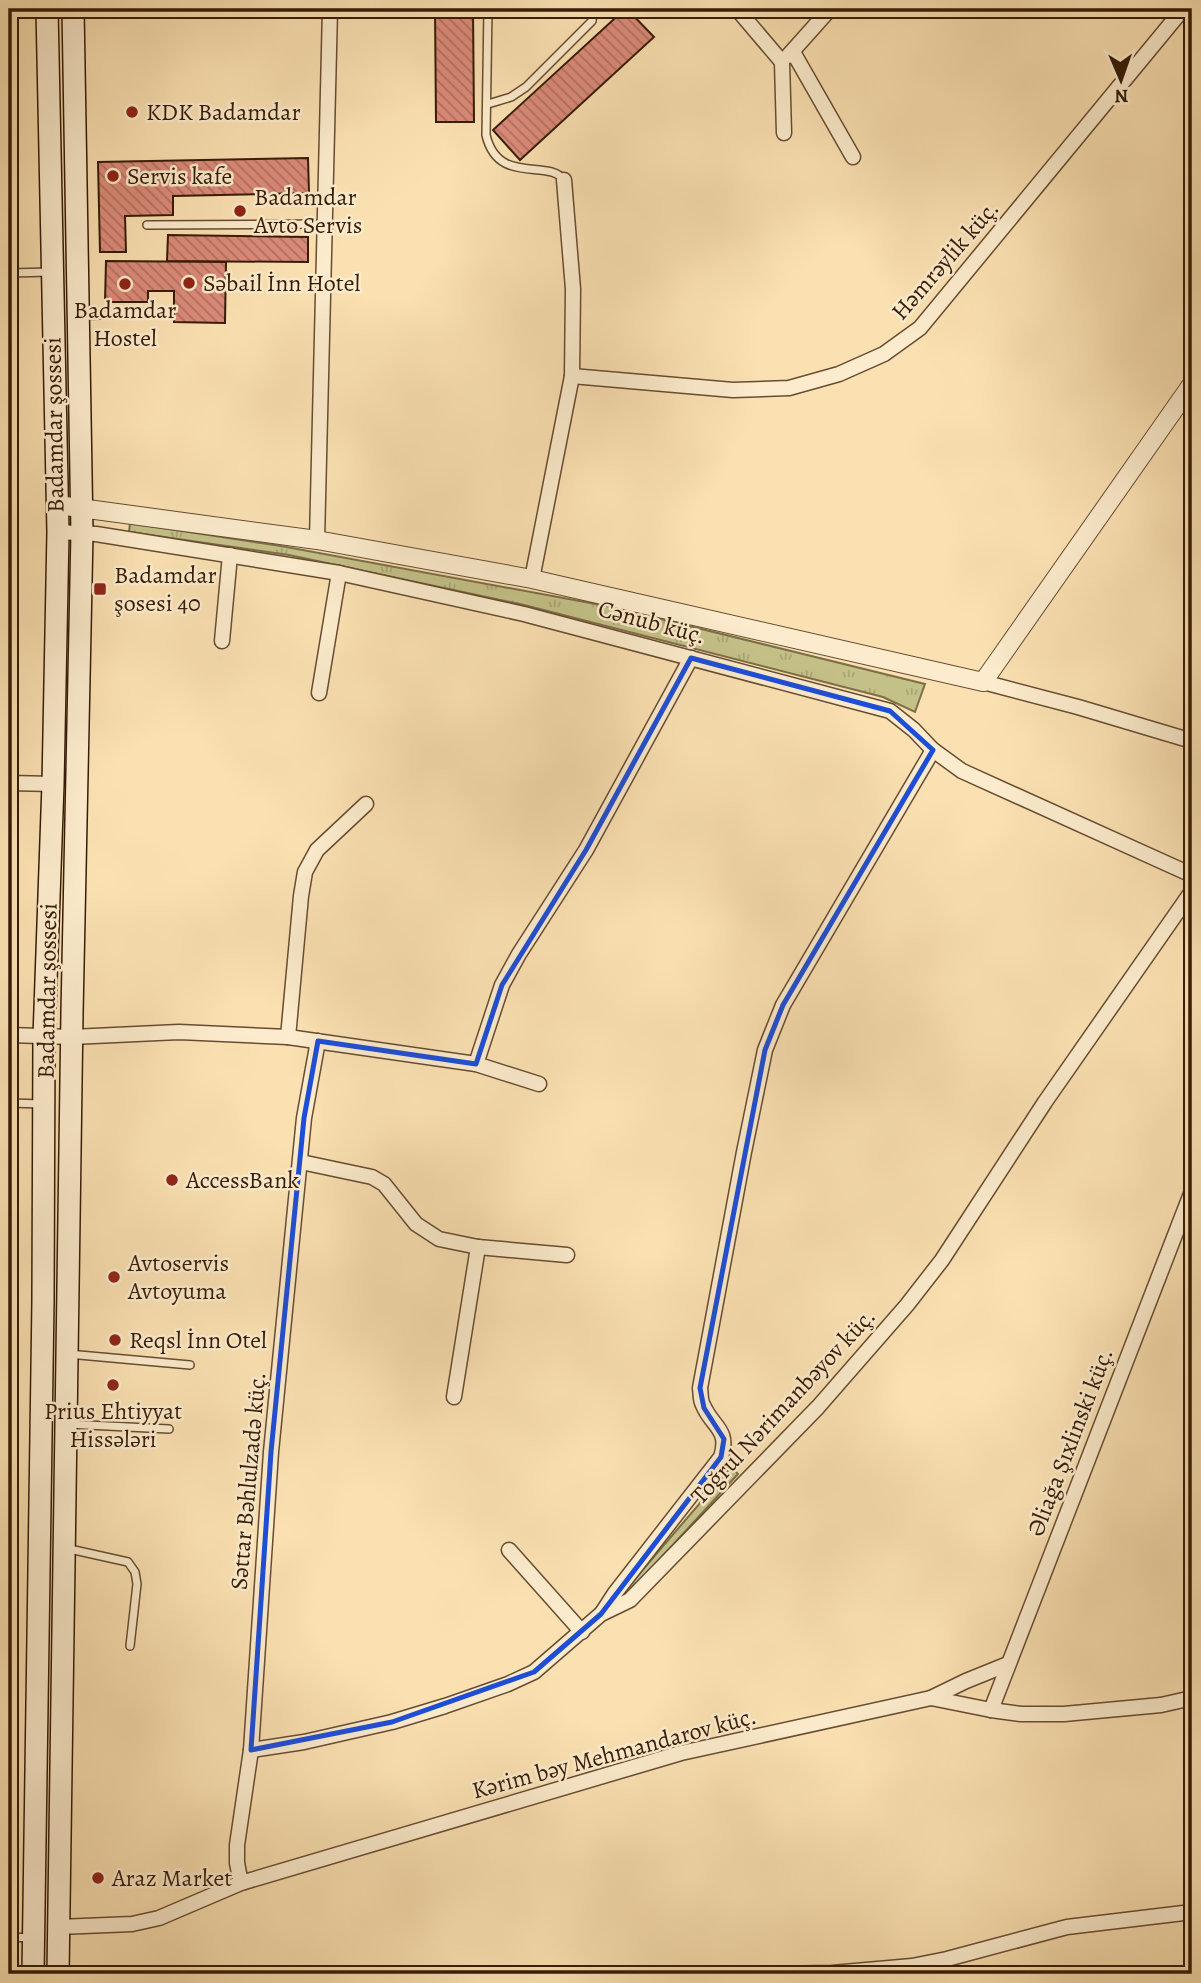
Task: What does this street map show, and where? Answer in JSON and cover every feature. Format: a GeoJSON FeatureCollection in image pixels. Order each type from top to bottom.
{"type":"FeatureCollection","features":[{"type":"Feature","properties":{"kind":"main road","name":"Badamdar şossesi"},"geometry":{"type":"LineString","coordinates":[[33,1974],[44,1037],[58,532],[47,9]]}},
{"type":"Feature","properties":{"kind":"main road","name":"Badamdar şossesi"},"geometry":{"type":"LineString","coordinates":[[58,1974],[82,533],[73,9]]}},
{"type":"Feature","properties":{"kind":"main road"},"geometry":{"type":"LineString","coordinates":[[38,1607],[64,1609]]}},
{"type":"Feature","properties":{"kind":"street"},"geometry":{"type":"LineString","coordinates":[[317,540],[330,9]]}},
{"type":"Feature","properties":{"kind":"street"},"geometry":{"type":"LineString","coordinates":[[737,9],[787,57],[853,157]]}},
{"type":"Feature","properties":{"kind":"street"},"geometry":{"type":"LineString","coordinates":[[784,133],[787,57],[830,9]]}},
{"type":"Feature","properties":{"kind":"street","name":"Həmrəylik küç."},"geometry":{"type":"LineString","coordinates":[[572,376],[733,390],[789,388],[839,374],[884,354],[920,328],[1183,9]]}},
{"type":"Feature","properties":{"kind":"street"},"geometry":{"type":"LineString","coordinates":[[533,579],[572,376],[573,289],[564,180]]}},
{"type":"Feature","properties":{"kind":"street"},"geometry":{"type":"LineString","coordinates":[[983,682],[1192,384]]}},
{"type":"Feature","properties":{"kind":"street","name":"Cənub küç."},"geometry":{"type":"LineString","coordinates":[[58,505],[82,506],[317,540],[533,579],[983,682],[1192,741]]}},
{"type":"Feature","properties":{"kind":"street","name":"Cənub küç."},"geometry":{"type":"LineString","coordinates":[[58,532],[82,533],[340,573],[524,614],[890,711],[933,750],[962,771],[1192,875]]}},
{"type":"Feature","properties":{"kind":"street"},"geometry":{"type":"LineString","coordinates":[[222,641],[230,555]]}},
{"type":"Feature","properties":{"kind":"street"},"geometry":{"type":"LineString","coordinates":[[318,694],[340,573]]}},
{"type":"Feature","properties":{"kind":"street"},"geometry":{"type":"LineString","coordinates":[[476,1064],[502,985],[586,850],[691,658]]}},
{"type":"Feature","properties":{"kind":"street"},"geometry":{"type":"LineString","coordinates":[[601,1614],[721,1457],[724,1439],[721,1430],[701,1402],[700,1388],[765,1050],[782,1005],[933,750]]}},
{"type":"Feature","properties":{"kind":"street"},"geometry":{"type":"LineString","coordinates":[[9,783],[53,784]]}},
{"type":"Feature","properties":{"kind":"street"},"geometry":{"type":"LineString","coordinates":[[288,1037],[305,872],[317,850],[366,804]]}},
{"type":"Feature","properties":{"kind":"street","name":"Toğrul Nərimanbəyov küç."},"geometry":{"type":"LineString","coordinates":[[251,1750],[304,1742],[392,1722],[508,1684],[534,1672],[601,1614],[630,1600],[818,1407],[907,1305],[942,1260],[1045,1102],[1192,891]]}},
{"type":"Feature","properties":{"kind":"street"},"geometry":{"type":"LineString","coordinates":[[9,1035],[72,1037],[178,1032],[288,1037],[476,1064],[539,1084]]}},
{"type":"Feature","properties":{"kind":"street","name":"Səttar Bəhlulzadə küç."},"geometry":{"type":"LineString","coordinates":[[241,1884],[237,1845],[251,1750],[271,1452],[304,1118],[318,1041]]}},
{"type":"Feature","properties":{"kind":"street"},"geometry":{"type":"LineString","coordinates":[[301,1162],[372,1177],[384,1184],[416,1224],[439,1239],[478,1247],[567,1255]]}},
{"type":"Feature","properties":{"kind":"street","name":"Əliağa Şıxlinski küç."},"geometry":{"type":"LineString","coordinates":[[991,1710],[1192,1191]]}},
{"type":"Feature","properties":{"kind":"street"},"geometry":{"type":"LineString","coordinates":[[454,1397],[478,1247]]}},
{"type":"Feature","properties":{"kind":"street"},"geometry":{"type":"LineString","coordinates":[[509,1550],[582,1632]]}},
{"type":"Feature","properties":{"kind":"street"},"geometry":{"type":"LineString","coordinates":[[931,1698],[1008,1664]]}},
{"type":"Feature","properties":{"kind":"street","name":"Kərim bəy Mehmandarov küç."},"geometry":{"type":"LineString","coordinates":[[59,1927],[132,1924],[159,1918],[241,1884],[681,1753],[931,1698],[1021,1714],[1064,1714],[1161,1706],[1192,1698]]}},
{"type":"Feature","properties":{"kind":"street"},"geometry":{"type":"LineString","coordinates":[[771,1974],[832,1973],[912,1966],[1067,1927],[1192,1912]]}},
{"type":"Feature","properties":{"kind":"lane"},"geometry":{"type":"LineString","coordinates":[[488,9],[486,135],[489,146],[499,158],[513,166],[556,173],[564,180]]}},
{"type":"Feature","properties":{"kind":"lane"},"geometry":{"type":"LineString","coordinates":[[488,104],[511,97],[526,88],[592,22],[591,9]]}},
{"type":"Feature","properties":{"kind":"lane"},"geometry":{"type":"LineString","coordinates":[[147,225],[325,224]]}},
{"type":"Feature","properties":{"kind":"lane"},"geometry":{"type":"LineString","coordinates":[[9,273],[52,272]]}},
{"type":"Feature","properties":{"kind":"lane"},"geometry":{"type":"LineString","coordinates":[[79,316],[159,312]]}},
{"type":"Feature","properties":{"kind":"lane"},"geometry":{"type":"LineString","coordinates":[[9,1103],[44,1104]]}},
{"type":"Feature","properties":{"kind":"lane"},"geometry":{"type":"LineString","coordinates":[[68,1354],[190,1364]]}},
{"type":"Feature","properties":{"kind":"lane"},"geometry":{"type":"LineString","coordinates":[[66,1423],[169,1429]]}},
{"type":"Feature","properties":{"kind":"lane"},"geometry":{"type":"LineString","coordinates":[[64,1548],[128,1562],[135,1572],[137,1584],[130,1646]]}},
{"type":"Feature","properties":{"kind":"lane"},"geometry":{"type":"LineString","coordinates":[[9,1937],[33,1938]]}},
{"type":"Feature","properties":{"kind":"highlighted area"},"geometry":{"type":"Polygon","coordinates":[[[691,658],[890,711],[933,750],[783,1005],[765,1050],[700,1388],[704,1408],[724,1439],[721,1457],[601,1614],[534,1672],[392,1722],[251,1750],[271,1452],[304,1118],[318,1041],[476,1064],[502,985],[586,850],[691,658]]]}},
{"type":"Feature","properties":{"kind":"green space"},"geometry":{"type":"Polygon","coordinates":[[[130,523],[281,546],[612,607],[925,684],[915,712],[883,697],[524,605],[289,555],[129,532],[130,523]]]}},
{"type":"Feature","properties":{"kind":"green space"},"geometry":{"type":"Polygon","coordinates":[[[731,1467],[738,1474],[624,1598],[621,1595],[731,1467]]]}},
{"type":"Feature","properties":{"kind":"building"},"geometry":{"type":"Polygon","coordinates":[[[435,9],[473,9],[474,122],[436,122],[435,9]]]}},
{"type":"Feature","properties":{"kind":"building"},"geometry":{"type":"Polygon","coordinates":[[[625,9],[654,37],[520,160],[493,130],[625,9]]]}},
{"type":"Feature","properties":{"kind":"building"},"geometry":{"type":"Polygon","coordinates":[[[308,158],[309,193],[173,196],[173,215],[125,216],[126,252],[100,252],[98,162],[308,158]]]}},
{"type":"Feature","properties":{"kind":"building"},"geometry":{"type":"Polygon","coordinates":[[[168,235],[308,237],[308,262],[167,261],[168,235]]]}},
{"type":"Feature","properties":{"kind":"building"},"geometry":{"type":"Polygon","coordinates":[[[106,261],[226,262],[225,323],[174,322],[174,291],[148,291],[148,302],[105,302],[106,261]]]}},
{"type":"Feature","properties":{"kind":"building"},"geometry":{"type":"Polygon","coordinates":[[[10,1270],[10,1398],[9,1398],[10,1270]]]}},
{"type":"Feature","properties":{"kind":"place","name":"KDK Badamdar"},"geometry":{"type":"Point","coordinates":[132,112]}},
{"type":"Feature","properties":{"kind":"place","name":"Servis kafe"},"geometry":{"type":"Point","coordinates":[113,176]}},
{"type":"Feature","properties":{"kind":"place","name":"Badamdar Avto Servis"},"geometry":{"type":"Point","coordinates":[240,211]}},
{"type":"Feature","properties":{"kind":"place","name":"Səbail İnn Hotel"},"geometry":{"type":"Point","coordinates":[189,283]}},
{"type":"Feature","properties":{"kind":"place","name":"Badamdar Hostel"},"geometry":{"type":"Point","coordinates":[125,284]}},
{"type":"Feature","properties":{"kind":"place","name":"Badamdar şosesi 40"},"geometry":{"type":"Point","coordinates":[100,589]}},
{"type":"Feature","properties":{"kind":"place","name":"AccessBank"},"geometry":{"type":"Point","coordinates":[172,1180]}},
{"type":"Feature","properties":{"kind":"place","name":"Avtoservis Avtoyuma"},"geometry":{"type":"Point","coordinates":[114,1277]}},
{"type":"Feature","properties":{"kind":"place","name":"Reqsl İnn Otel"},"geometry":{"type":"Point","coordinates":[115,1340]}},
{"type":"Feature","properties":{"kind":"place","name":"Prius Ehtiyyat Hissәlәri"},"geometry":{"type":"Point","coordinates":[113,1385]}},
{"type":"Feature","properties":{"kind":"place","name":"Araz Market"},"geometry":{"type":"Point","coordinates":[98,1878]}}]}
